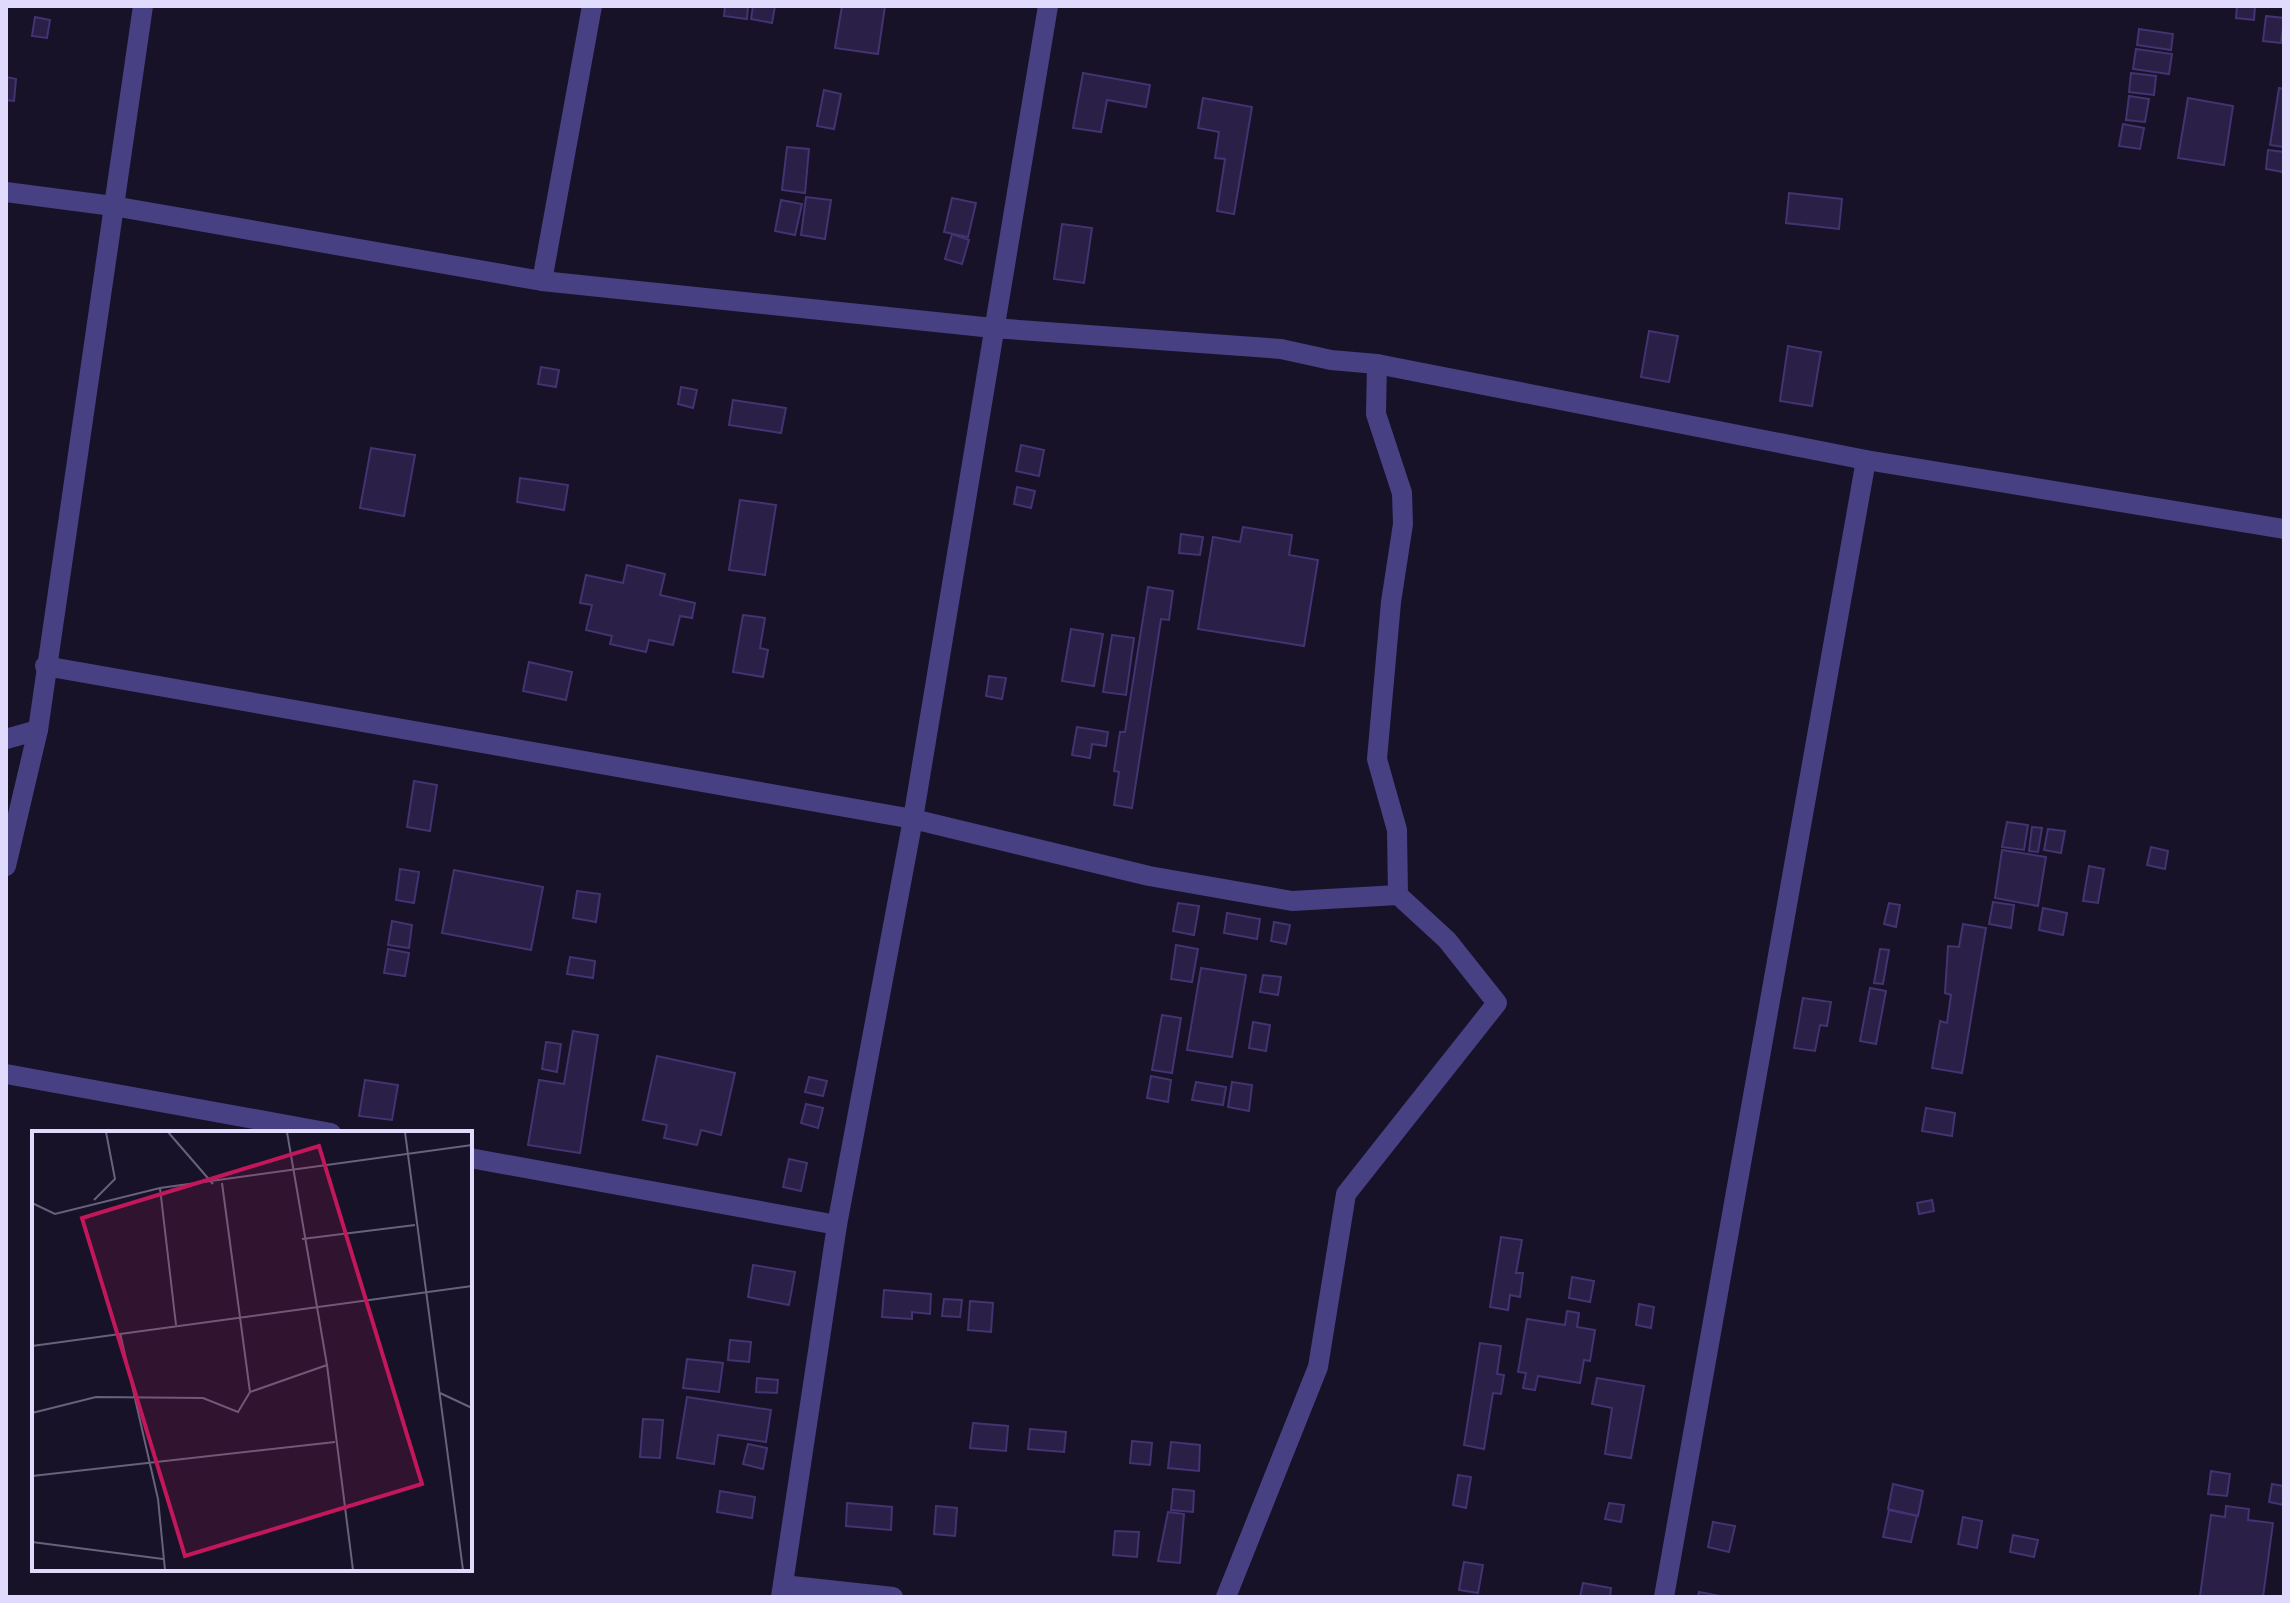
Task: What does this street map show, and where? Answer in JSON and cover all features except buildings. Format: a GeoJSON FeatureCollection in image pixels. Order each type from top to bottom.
{"type":"FeatureCollection","features":[{"type":"Feature","properties":{"kind":"street"},"geometry":{"type":"LineString","coordinates":[[6,866],[38,730],[143,6]]}},
{"type":"Feature","properties":{"kind":"street"},"geometry":{"type":"LineString","coordinates":[[542,281],[592,6]]}},
{"type":"Feature","properties":{"kind":"street"},"geometry":{"type":"LineString","coordinates":[[893,1597],[782,1591],[837,1225],[913,819],[1048,6]]}},
{"type":"Feature","properties":{"kind":"street"},"geometry":{"type":"LineString","coordinates":[[6,192],[113,206],[542,281],[993,328],[1281,349],[1331,360],[1377,364],[1866,460],[2284,529]]}},
{"type":"Feature","properties":{"kind":"street"},"geometry":{"type":"LineString","coordinates":[[1377,364],[1376,414],[1402,493],[1403,524],[1391,602],[1377,759],[1397,830],[1398,895]]}},
{"type":"Feature","properties":{"kind":"street"},"geometry":{"type":"LineString","coordinates":[[1664,1597],[1866,460]]}},
{"type":"Feature","properties":{"kind":"street"},"geometry":{"type":"LineString","coordinates":[[45,666],[913,819],[1149,876],[1292,901],[1398,895],[1447,940],[1497,1003],[1346,1194],[1318,1367],[1226,1597]]}},
{"type":"Feature","properties":{"kind":"street"},"geometry":{"type":"LineString","coordinates":[[6,739],[38,730]]}},
{"type":"Feature","properties":{"kind":"street"},"geometry":{"type":"LineString","coordinates":[[6,1074],[320,1131]]}},
{"type":"Feature","properties":{"kind":"street"},"geometry":{"type":"LineString","coordinates":[[472,1158],[837,1225]]}}]}
